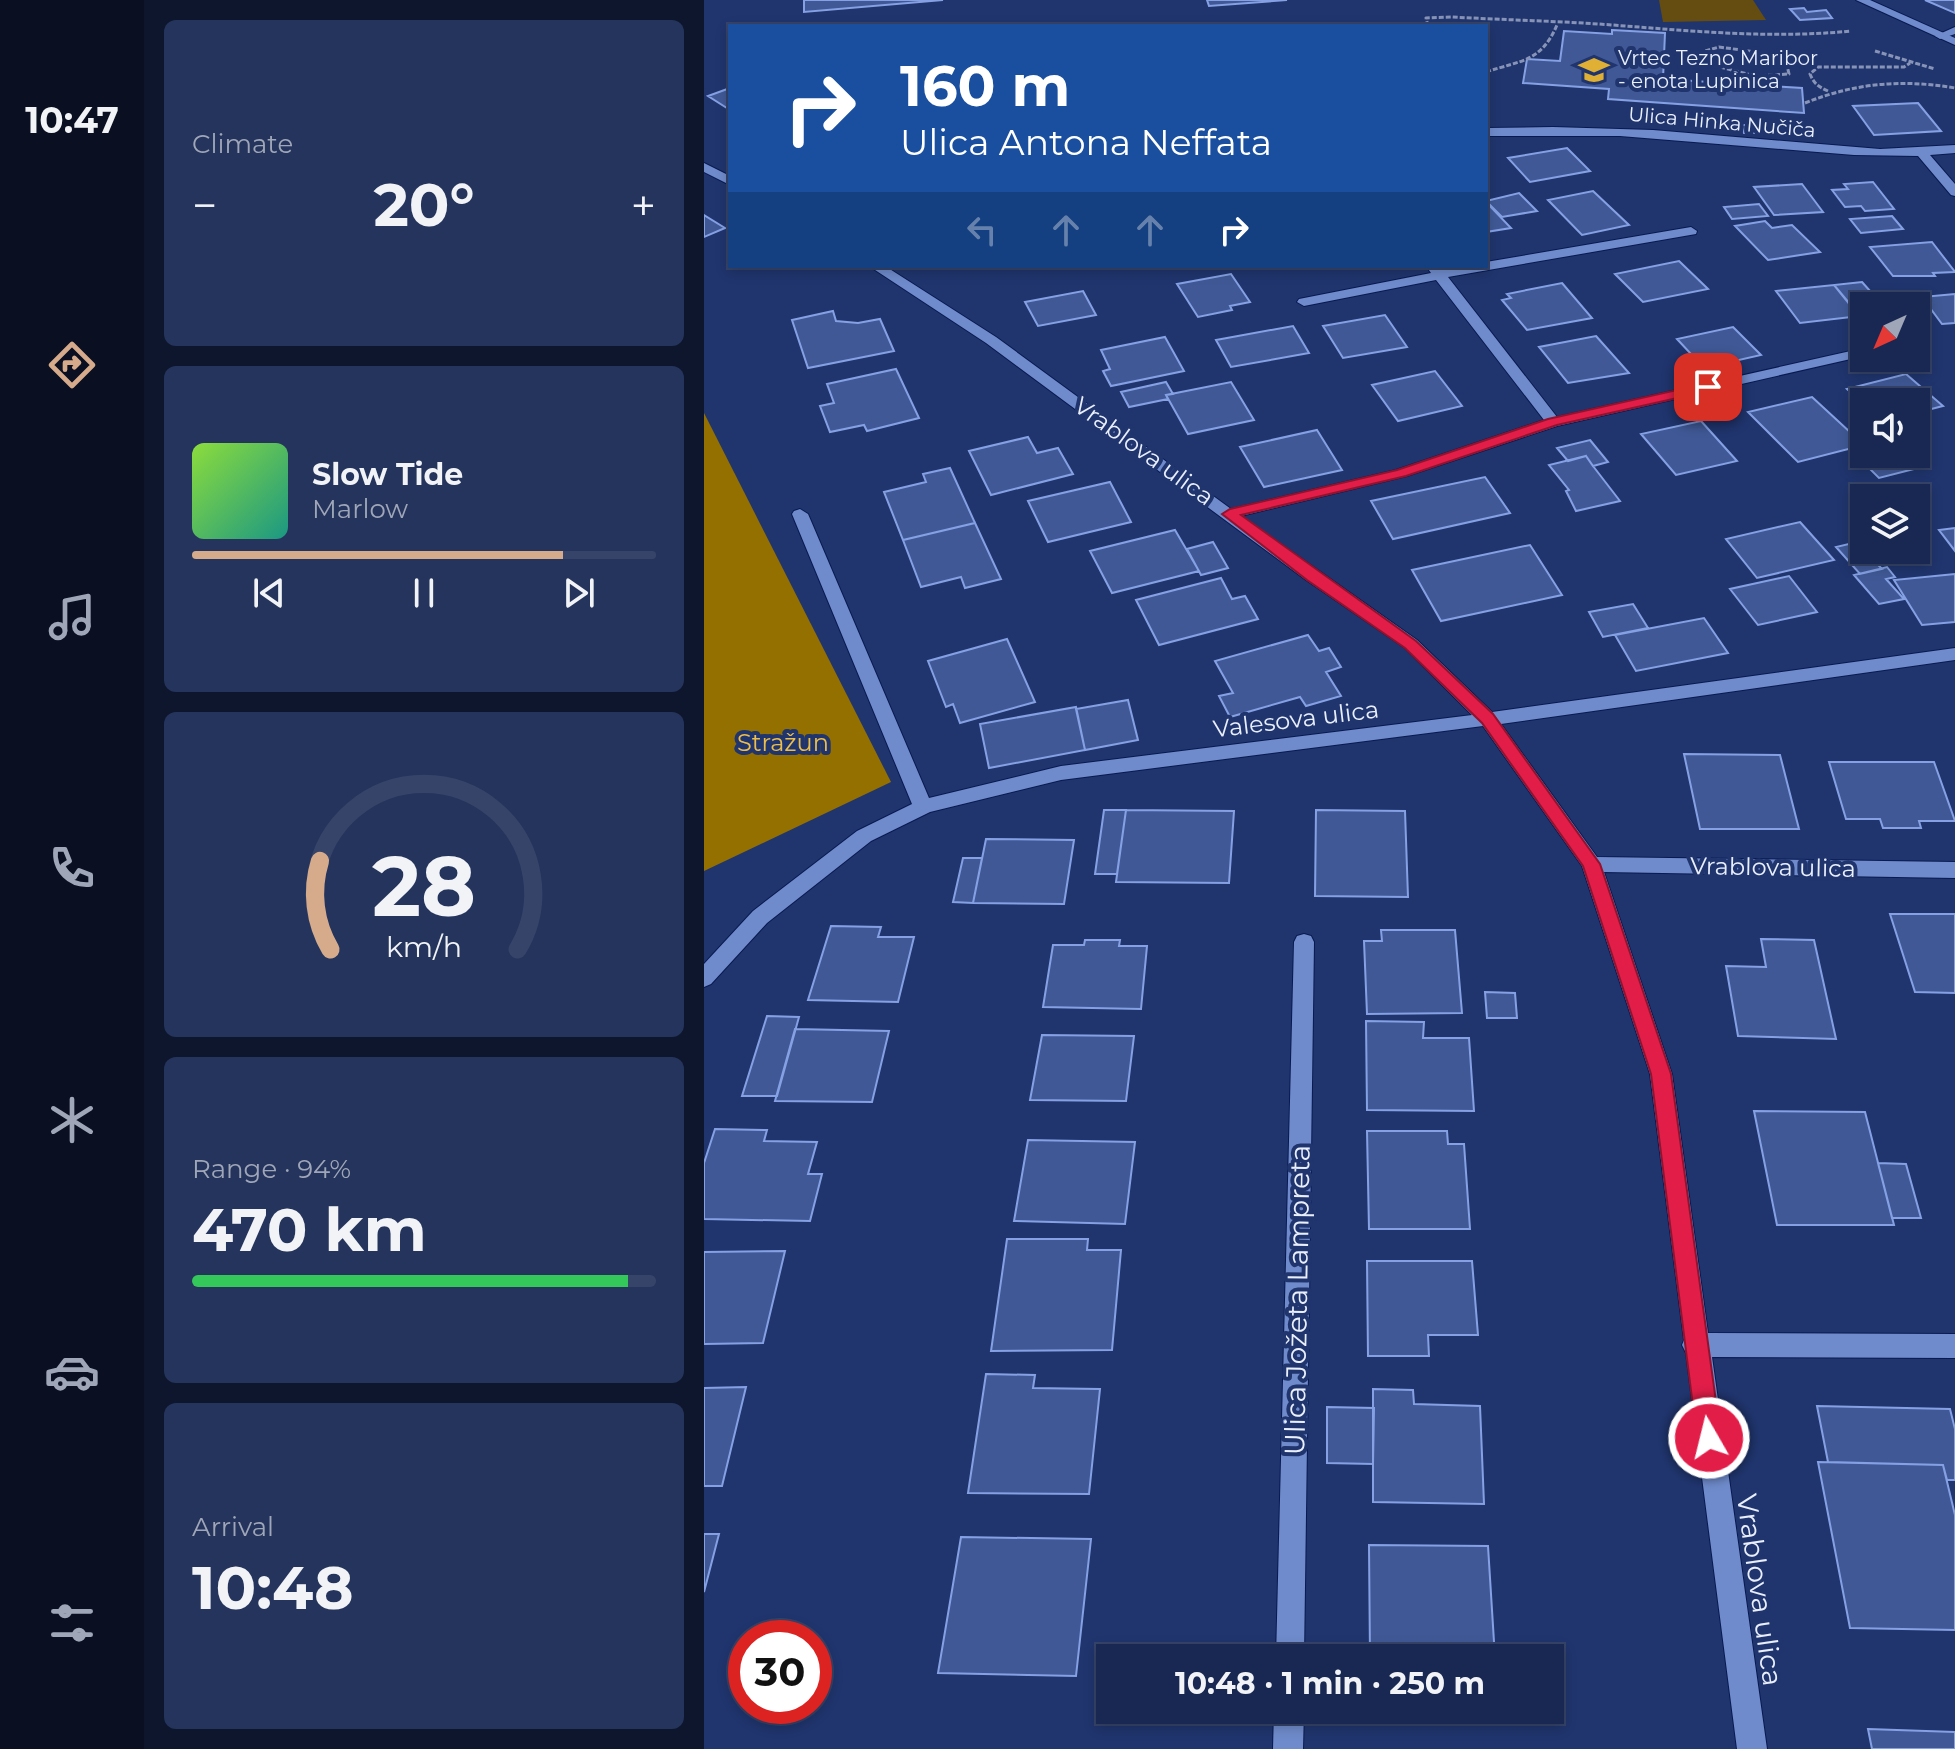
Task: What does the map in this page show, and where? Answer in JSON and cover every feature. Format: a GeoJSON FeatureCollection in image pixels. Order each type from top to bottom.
{"type":"FeatureCollection","features":[{"type":"Feature","properties":{"kind":"street"},"geometry":{"type":"LineString","coordinates":[[1861,0],[1955,42]]}},
{"type":"Feature","properties":{"kind":"street"},"geometry":{"type":"LineString","coordinates":[[1940,36],[1955,30]]}},
{"type":"Feature","properties":{"kind":"street","name":"Ulica Hinka Nučiča"},"geometry":{"type":"LineString","coordinates":[[1488,132],[1610,130],[1871,152],[1923,154],[1955,149]]}},
{"type":"Feature","properties":{"kind":"street"},"geometry":{"type":"LineString","coordinates":[[1923,154],[1955,192]]}},
{"type":"Feature","properties":{"kind":"street"},"geometry":{"type":"LineString","coordinates":[[704,167],[728,180]]}},
{"type":"Feature","properties":{"kind":"street"},"geometry":{"type":"LineString","coordinates":[[1488,265],[1691,231]]}},
{"type":"Feature","properties":{"kind":"street","name":"Vrablova ulica"},"geometry":{"type":"LineString","coordinates":[[879,268],[991,340],[1312,576],[1411,644],[1488,719],[1591,864],[1661,1074],[1695,1345],[1752,1749]]}},
{"type":"Feature","properties":{"kind":"street"},"geometry":{"type":"LineString","coordinates":[[1304,302],[1436,270],[1460,268]]}},
{"type":"Feature","properties":{"kind":"street"},"geometry":{"type":"LineString","coordinates":[[1436,270],[1553,422]]}},
{"type":"Feature","properties":{"kind":"street"},"geometry":{"type":"LineString","coordinates":[[1230,514],[1401,473],[1553,422],[1850,355]]}},
{"type":"Feature","properties":{"kind":"street"},"geometry":{"type":"LineString","coordinates":[[800,514],[923,807]]}},
{"type":"Feature","properties":{"kind":"street","name":"Valesova ulica"},"geometry":{"type":"LineString","coordinates":[[704,978],[760,917],[807,877],[864,836],[923,807],[1061,773],[1488,719],[1955,654]]}},
{"type":"Feature","properties":{"kind":"street","name":"Vrablova ulica"},"geometry":{"type":"LineString","coordinates":[[1591,864],[1955,870]]}},
{"type":"Feature","properties":{"kind":"street","name":"Ulica Jožeta Lampreta"},"geometry":{"type":"LineString","coordinates":[[1290,1644],[1304,942]]}},
{"type":"Feature","properties":{"kind":"street"},"geometry":{"type":"LineString","coordinates":[[1695,1345],[1955,1346]]}},
{"type":"Feature","properties":{"kind":"street"},"geometry":{"type":"LineString","coordinates":[[1288,1749],[1289,1724]]}},
{"type":"Feature","properties":{"kind":"path"},"geometry":{"type":"LineString","coordinates":[[1428,24],[1426,18],[1452,17],[1612,25],[1674,32],[1810,35],[1837,30],[1857,33]]}},
{"type":"Feature","properties":{"kind":"path"},"geometry":{"type":"LineString","coordinates":[[1488,71],[1539,54],[1548,46],[1552,31],[1558,24]]}},
{"type":"Feature","properties":{"kind":"path"},"geometry":{"type":"LineString","coordinates":[[1786,61],[1789,74],[1774,78],[1729,72],[1701,62],[1698,53],[1719,47],[1756,52],[1786,61],[1808,58],[1818,67]]}},
{"type":"Feature","properties":{"kind":"path"},"geometry":{"type":"LineString","coordinates":[[1875,51],[1942,70]]}},
{"type":"Feature","properties":{"kind":"path"},"geometry":{"type":"LineString","coordinates":[[1830,91],[1817,88],[1813,83],[1810,74],[1818,67],[1904,67],[1910,63]]}},
{"type":"Feature","properties":{"kind":"path"},"geometry":{"type":"LineString","coordinates":[[1805,103],[1830,91],[1891,81],[1955,88]]}},
{"type":"Feature","properties":{"kind":"shaded area"},"geometry":{"type":"Polygon","coordinates":[[[1659,0],[1753,0],[1766,20],[1663,22],[1659,0]]]}},
{"type":"Feature","properties":{"kind":"green space","name":"Stražun"},"geometry":{"type":"Polygon","coordinates":[[[704,413],[891,782],[704,871],[704,413]]]}},
{"type":"Feature","properties":{"kind":"building"},"geometry":{"type":"Polygon","coordinates":[[[804,0],[943,0],[804,12],[804,0]]]}},
{"type":"Feature","properties":{"kind":"building"},"geometry":{"type":"Polygon","coordinates":[[[1207,0],[1287,0],[1209,6],[1207,0]]]}},
{"type":"Feature","properties":{"kind":"building"},"geometry":{"type":"Polygon","coordinates":[[[1925,0],[1955,0],[1955,13],[1925,0]]]}},
{"type":"Feature","properties":{"kind":"building"},"geometry":{"type":"Polygon","coordinates":[[[1804,8],[1807,12],[1826,10],[1832,18],[1800,20],[1790,9],[1804,8]]]}},
{"type":"Feature","properties":{"kind":"building","name":"Vrtec Tezno Maribor - enota Lupinica"},"geometry":{"type":"Polygon","coordinates":[[[1612,30],[1665,33],[1663,79],[1802,88],[1804,113],[1608,99],[1609,89],[1523,83],[1527,59],[1560,61],[1564,31],[1612,34],[1612,30]]]}},
{"type":"Feature","properties":{"kind":"building"},"geometry":{"type":"Polygon","coordinates":[[[728,89],[728,109],[708,96],[728,89]]]}},
{"type":"Feature","properties":{"kind":"building"},"geometry":{"type":"Polygon","coordinates":[[[1918,103],[1941,131],[1874,135],[1853,106],[1918,103]]]}},
{"type":"Feature","properties":{"kind":"building"},"geometry":{"type":"Polygon","coordinates":[[[1741,125],[1761,125],[1765,133],[1744,133],[1741,125]]]}},
{"type":"Feature","properties":{"kind":"building"},"geometry":{"type":"Polygon","coordinates":[[[1567,148],[1590,171],[1530,182],[1508,158],[1567,148]]]}},
{"type":"Feature","properties":{"kind":"building"},"geometry":{"type":"Polygon","coordinates":[[[1873,182],[1894,209],[1865,211],[1861,206],[1845,207],[1832,190],[1848,189],[1844,184],[1873,182]]]}},
{"type":"Feature","properties":{"kind":"building"},"geometry":{"type":"Polygon","coordinates":[[[1802,184],[1823,212],[1774,215],[1754,187],[1802,184]]]}},
{"type":"Feature","properties":{"kind":"building"},"geometry":{"type":"Polygon","coordinates":[[[1593,191],[1629,225],[1582,235],[1548,200],[1593,191]]]}},
{"type":"Feature","properties":{"kind":"building"},"geometry":{"type":"Polygon","coordinates":[[[1519,193],[1537,211],[1502,217],[1488,201],[1519,193]]]}},
{"type":"Feature","properties":{"kind":"building"},"geometry":{"type":"Polygon","coordinates":[[[1488,204],[1511,228],[1488,232],[1488,204]]]}},
{"type":"Feature","properties":{"kind":"building"},"geometry":{"type":"Polygon","coordinates":[[[1759,204],[1768,216],[1732,219],[1724,207],[1759,204]]]}},
{"type":"Feature","properties":{"kind":"building"},"geometry":{"type":"Polygon","coordinates":[[[704,215],[725,228],[704,237],[704,215]]]}},
{"type":"Feature","properties":{"kind":"building"},"geometry":{"type":"Polygon","coordinates":[[[1892,216],[1903,229],[1861,233],[1850,219],[1892,216]]]}},
{"type":"Feature","properties":{"kind":"building"},"geometry":{"type":"Polygon","coordinates":[[[1765,221],[1772,228],[1792,225],[1820,252],[1768,260],[1735,226],[1765,221]]]}},
{"type":"Feature","properties":{"kind":"building"},"geometry":{"type":"Polygon","coordinates":[[[1932,242],[1955,272],[1933,273],[1935,276],[1893,276],[1870,247],[1932,242]]]}},
{"type":"Feature","properties":{"kind":"building"},"geometry":{"type":"Polygon","coordinates":[[[1679,261],[1708,289],[1643,302],[1615,274],[1679,261]]]}},
{"type":"Feature","properties":{"kind":"building"},"geometry":{"type":"Polygon","coordinates":[[[1231,274],[1250,302],[1230,306],[1232,310],[1198,317],[1177,284],[1231,274]]]}},
{"type":"Feature","properties":{"kind":"building"},"geometry":{"type":"Polygon","coordinates":[[[1862,282],[1871,292],[1850,292],[1850,305],[1834,285],[1862,282]]]}},
{"type":"Feature","properties":{"kind":"building"},"geometry":{"type":"Polygon","coordinates":[[[1562,283],[1592,318],[1527,330],[1502,300],[1511,298],[1507,294],[1562,283]]]}},
{"type":"Feature","properties":{"kind":"building"},"geometry":{"type":"Polygon","coordinates":[[[1834,285],[1850,304],[1850,317],[1800,323],[1776,291],[1834,285]]]}},
{"type":"Feature","properties":{"kind":"building"},"geometry":{"type":"Polygon","coordinates":[[[1083,291],[1096,315],[1038,326],[1025,302],[1083,291]]]}},
{"type":"Feature","properties":{"kind":"building"},"geometry":{"type":"Polygon","coordinates":[[[1955,294],[1955,323],[1942,324],[1930,308],[1930,296],[1955,294]]]}},
{"type":"Feature","properties":{"kind":"building"},"geometry":{"type":"Polygon","coordinates":[[[833,311],[836,321],[858,323],[880,319],[894,351],[808,368],[792,320],[833,311]]]}},
{"type":"Feature","properties":{"kind":"building"},"geometry":{"type":"Polygon","coordinates":[[[1385,315],[1407,347],[1343,358],[1323,326],[1385,315]]]}},
{"type":"Feature","properties":{"kind":"building"},"geometry":{"type":"Polygon","coordinates":[[[1293,326],[1309,353],[1231,367],[1216,340],[1293,326]]]}},
{"type":"Feature","properties":{"kind":"building"},"geometry":{"type":"Polygon","coordinates":[[[1733,327],[1761,355],[1704,368],[1677,339],[1733,327]]]}},
{"type":"Feature","properties":{"kind":"building"},"geometry":{"type":"Polygon","coordinates":[[[1596,336],[1629,373],[1568,383],[1539,347],[1596,336]]]}},
{"type":"Feature","properties":{"kind":"building"},"geometry":{"type":"Polygon","coordinates":[[[1165,337],[1184,371],[1111,386],[1103,371],[1110,369],[1101,350],[1165,337]]]}},
{"type":"Feature","properties":{"kind":"building"},"geometry":{"type":"Polygon","coordinates":[[[896,369],[919,418],[867,431],[864,425],[830,432],[820,406],[834,403],[827,384],[896,369]]]}},
{"type":"Feature","properties":{"kind":"building"},"geometry":{"type":"Polygon","coordinates":[[[1435,371],[1462,406],[1398,421],[1372,385],[1435,371]]]}},
{"type":"Feature","properties":{"kind":"building"},"geometry":{"type":"Polygon","coordinates":[[[1906,374],[1922,388],[1851,388],[1906,374]]]}},
{"type":"Feature","properties":{"kind":"building"},"geometry":{"type":"Polygon","coordinates":[[[1166,382],[1173,394],[1166,395],[1168,399],[1129,407],[1121,392],[1166,382]]]}},
{"type":"Feature","properties":{"kind":"building"},"geometry":{"type":"Polygon","coordinates":[[[1231,382],[1254,420],[1188,434],[1166,395],[1231,382]]]}},
{"type":"Feature","properties":{"kind":"building"},"geometry":{"type":"Polygon","coordinates":[[[1930,395],[1943,406],[1930,409],[1930,395]]]}},
{"type":"Feature","properties":{"kind":"building"},"geometry":{"type":"Polygon","coordinates":[[[1812,397],[1850,432],[1850,449],[1798,462],[1748,412],[1812,397]]]}},
{"type":"Feature","properties":{"kind":"building"},"geometry":{"type":"Polygon","coordinates":[[[1701,421],[1737,461],[1676,475],[1641,434],[1701,421]]]}},
{"type":"Feature","properties":{"kind":"building"},"geometry":{"type":"Polygon","coordinates":[[[1317,430],[1342,470],[1264,487],[1240,447],[1317,430]]]}},
{"type":"Feature","properties":{"kind":"building"},"geometry":{"type":"Polygon","coordinates":[[[1028,437],[1037,453],[1058,448],[1073,474],[991,495],[969,451],[1028,437]]]}},
{"type":"Feature","properties":{"kind":"building"},"geometry":{"type":"Polygon","coordinates":[[[1590,440],[1608,462],[1593,466],[1586,456],[1568,461],[1557,448],[1590,440]]]}},
{"type":"Feature","properties":{"kind":"building"},"geometry":{"type":"Polygon","coordinates":[[[1586,456],[1620,501],[1576,511],[1566,491],[1569,490],[1549,465],[1586,456]]]}},
{"type":"Feature","properties":{"kind":"building"},"geometry":{"type":"Polygon","coordinates":[[[950,468],[975,523],[903,540],[884,492],[926,482],[923,474],[950,468]]]}},
{"type":"Feature","properties":{"kind":"building"},"geometry":{"type":"Polygon","coordinates":[[[1869,468],[1914,469],[1879,478],[1869,468]]]}},
{"type":"Feature","properties":{"kind":"building"},"geometry":{"type":"Polygon","coordinates":[[[1485,477],[1510,513],[1393,539],[1371,501],[1485,477]]]}},
{"type":"Feature","properties":{"kind":"building"},"geometry":{"type":"Polygon","coordinates":[[[1110,482],[1131,522],[1048,542],[1028,501],[1110,482]]]}},
{"type":"Feature","properties":{"kind":"building"},"geometry":{"type":"Polygon","coordinates":[[[1800,522],[1834,560],[1757,578],[1726,539],[1800,522]]]}},
{"type":"Feature","properties":{"kind":"building"},"geometry":{"type":"Polygon","coordinates":[[[975,523],[1001,579],[965,588],[961,577],[921,587],[903,540],[975,523]]]}},
{"type":"Feature","properties":{"kind":"building"},"geometry":{"type":"Polygon","coordinates":[[[1955,528],[1955,551],[1939,530],[1955,528]]]}},
{"type":"Feature","properties":{"kind":"building"},"geometry":{"type":"Polygon","coordinates":[[[1175,530],[1199,571],[1112,593],[1090,551],[1175,530]]]}},
{"type":"Feature","properties":{"kind":"building"},"geometry":{"type":"Polygon","coordinates":[[[1213,542],[1228,568],[1201,575],[1187,549],[1213,542]]]}},
{"type":"Feature","properties":{"kind":"building"},"geometry":{"type":"Polygon","coordinates":[[[1850,544],[1850,563],[1836,547],[1850,544]]]}},
{"type":"Feature","properties":{"kind":"building"},"geometry":{"type":"Polygon","coordinates":[[[1530,545],[1562,595],[1441,621],[1412,570],[1530,545]]]}},
{"type":"Feature","properties":{"kind":"building"},"geometry":{"type":"Polygon","coordinates":[[[1851,564],[1877,564],[1882,569],[1860,574],[1851,564]]]}},
{"type":"Feature","properties":{"kind":"building"},"geometry":{"type":"Polygon","coordinates":[[[1887,567],[1895,577],[1886,579],[1904,599],[1879,604],[1854,575],[1887,567]]]}},
{"type":"Feature","properties":{"kind":"building"},"geometry":{"type":"Polygon","coordinates":[[[1955,574],[1955,622],[1922,625],[1894,580],[1955,574]]]}},
{"type":"Feature","properties":{"kind":"building"},"geometry":{"type":"Polygon","coordinates":[[[1789,576],[1817,612],[1758,625],[1730,589],[1789,576]]]}},
{"type":"Feature","properties":{"kind":"building"},"geometry":{"type":"Polygon","coordinates":[[[1221,578],[1232,599],[1245,596],[1258,619],[1159,645],[1136,600],[1221,578]]]}},
{"type":"Feature","properties":{"kind":"building"},"geometry":{"type":"Polygon","coordinates":[[[1633,604],[1648,628],[1603,637],[1589,612],[1633,604]]]}},
{"type":"Feature","properties":{"kind":"building"},"geometry":{"type":"Polygon","coordinates":[[[1704,618],[1728,653],[1636,671],[1615,635],[1704,618]]]}},
{"type":"Feature","properties":{"kind":"building"},"geometry":{"type":"Polygon","coordinates":[[[1308,635],[1319,651],[1329,648],[1341,667],[1326,672],[1341,696],[1306,706],[1300,697],[1230,717],[1219,696],[1233,693],[1215,661],[1308,635]]]}},
{"type":"Feature","properties":{"kind":"building"},"geometry":{"type":"Polygon","coordinates":[[[1007,639],[1035,702],[960,723],[953,704],[946,707],[928,661],[1007,639]]]}},
{"type":"Feature","properties":{"kind":"building"},"geometry":{"type":"Polygon","coordinates":[[[1128,700],[1138,740],[1085,750],[1076,709],[1128,700]]]}},
{"type":"Feature","properties":{"kind":"building"},"geometry":{"type":"Polygon","coordinates":[[[1076,707],[1085,750],[989,768],[980,724],[1076,707]]]}},
{"type":"Feature","properties":{"kind":"building"},"geometry":{"type":"Polygon","coordinates":[[[1684,754],[1780,755],[1799,829],[1700,829],[1684,754]]]}},
{"type":"Feature","properties":{"kind":"building"},"geometry":{"type":"Polygon","coordinates":[[[1829,762],[1934,762],[1955,821],[1919,821],[1921,828],[1883,828],[1880,819],[1846,819],[1829,762]]]}},
{"type":"Feature","properties":{"kind":"building"},"geometry":{"type":"Polygon","coordinates":[[[1104,810],[1126,810],[1117,874],[1095,874],[1104,810]]]}},
{"type":"Feature","properties":{"kind":"building"},"geometry":{"type":"Polygon","coordinates":[[[1126,810],[1234,811],[1229,883],[1116,882],[1126,810]]]}},
{"type":"Feature","properties":{"kind":"building"},"geometry":{"type":"Polygon","coordinates":[[[1316,810],[1405,811],[1408,897],[1315,896],[1316,810]]]}},
{"type":"Feature","properties":{"kind":"building"},"geometry":{"type":"Polygon","coordinates":[[[986,839],[1074,840],[1064,904],[973,903],[986,839]]]}},
{"type":"Feature","properties":{"kind":"building"},"geometry":{"type":"Polygon","coordinates":[[[963,858],[982,858],[973,903],[953,902],[963,858]]]}},
{"type":"Feature","properties":{"kind":"building"},"geometry":{"type":"Polygon","coordinates":[[[1890,914],[1955,914],[1955,993],[1915,992],[1890,914]]]}},
{"type":"Feature","properties":{"kind":"building"},"geometry":{"type":"Polygon","coordinates":[[[831,926],[881,927],[878,937],[914,937],[898,1002],[808,1000],[831,926]]]}},
{"type":"Feature","properties":{"kind":"building"},"geometry":{"type":"Polygon","coordinates":[[[1381,930],[1455,930],[1462,1013],[1367,1014],[1364,941],[1382,941],[1381,930]]]}},
{"type":"Feature","properties":{"kind":"building"},"geometry":{"type":"Polygon","coordinates":[[[1761,939],[1814,940],[1836,1039],[1738,1036],[1726,966],[1766,967],[1761,939]]]}},
{"type":"Feature","properties":{"kind":"building"},"geometry":{"type":"Polygon","coordinates":[[[1085,940],[1120,940],[1119,946],[1147,946],[1141,1009],[1043,1007],[1053,945],[1084,945],[1085,940]]]}},
{"type":"Feature","properties":{"kind":"building"},"geometry":{"type":"Polygon","coordinates":[[[1485,992],[1515,993],[1517,1018],[1487,1018],[1485,992]]]}},
{"type":"Feature","properties":{"kind":"building"},"geometry":{"type":"Polygon","coordinates":[[[767,1016],[799,1017],[777,1096],[742,1096],[767,1016]]]}},
{"type":"Feature","properties":{"kind":"building"},"geometry":{"type":"Polygon","coordinates":[[[1366,1021],[1424,1022],[1423,1038],[1469,1038],[1474,1111],[1367,1110],[1366,1021]]]}},
{"type":"Feature","properties":{"kind":"building"},"geometry":{"type":"Polygon","coordinates":[[[795,1029],[889,1031],[872,1102],[775,1101],[795,1029]]]}},
{"type":"Feature","properties":{"kind":"building"},"geometry":{"type":"Polygon","coordinates":[[[1042,1035],[1134,1036],[1126,1101],[1030,1100],[1042,1035]]]}},
{"type":"Feature","properties":{"kind":"building"},"geometry":{"type":"Polygon","coordinates":[[[1754,1111],[1865,1112],[1894,1225],[1777,1225],[1754,1111]]]}},
{"type":"Feature","properties":{"kind":"building"},"geometry":{"type":"Polygon","coordinates":[[[715,1129],[767,1130],[764,1141],[817,1142],[808,1174],[822,1174],[810,1221],[704,1219],[704,1163],[715,1129]]]}},
{"type":"Feature","properties":{"kind":"building"},"geometry":{"type":"Polygon","coordinates":[[[1367,1131],[1447,1131],[1448,1144],[1464,1144],[1470,1229],[1369,1229],[1367,1131]]]}},
{"type":"Feature","properties":{"kind":"building"},"geometry":{"type":"Polygon","coordinates":[[[1028,1140],[1135,1142],[1125,1224],[1014,1221],[1028,1140]]]}},
{"type":"Feature","properties":{"kind":"building"},"geometry":{"type":"Polygon","coordinates":[[[1878,1163],[1906,1164],[1921,1218],[1892,1218],[1878,1163]]]}},
{"type":"Feature","properties":{"kind":"building"},"geometry":{"type":"Polygon","coordinates":[[[1007,1239],[1088,1239],[1087,1250],[1121,1250],[1112,1350],[991,1351],[1007,1239]]]}},
{"type":"Feature","properties":{"kind":"building"},"geometry":{"type":"Polygon","coordinates":[[[785,1251],[763,1343],[704,1344],[704,1252],[785,1251]]]}},
{"type":"Feature","properties":{"kind":"building"},"geometry":{"type":"Polygon","coordinates":[[[1367,1261],[1472,1261],[1478,1335],[1428,1335],[1429,1356],[1368,1356],[1367,1261]]]}},
{"type":"Feature","properties":{"kind":"building"},"geometry":{"type":"Polygon","coordinates":[[[986,1374],[1035,1375],[1033,1388],[1100,1389],[1089,1494],[968,1493],[986,1374]]]}},
{"type":"Feature","properties":{"kind":"building"},"geometry":{"type":"Polygon","coordinates":[[[746,1387],[722,1486],[704,1486],[704,1388],[746,1387]]]}},
{"type":"Feature","properties":{"kind":"building"},"geometry":{"type":"Polygon","coordinates":[[[1373,1389],[1413,1390],[1414,1404],[1480,1406],[1484,1504],[1373,1502],[1373,1389]]]}},
{"type":"Feature","properties":{"kind":"building"},"geometry":{"type":"Polygon","coordinates":[[[1817,1406],[1950,1409],[1955,1429],[1955,1480],[1947,1480],[1943,1465],[1828,1462],[1817,1406]]]}},
{"type":"Feature","properties":{"kind":"building"},"geometry":{"type":"Polygon","coordinates":[[[1327,1407],[1374,1408],[1373,1464],[1327,1463],[1327,1407]]]}},
{"type":"Feature","properties":{"kind":"building"},"geometry":{"type":"Polygon","coordinates":[[[1818,1462],[1943,1465],[1955,1515],[1955,1630],[1850,1628],[1818,1462]]]}},
{"type":"Feature","properties":{"kind":"building"},"geometry":{"type":"Polygon","coordinates":[[[704,1534],[719,1534],[704,1592],[704,1534]]]}},
{"type":"Feature","properties":{"kind":"building"},"geometry":{"type":"Polygon","coordinates":[[[961,1537],[1091,1539],[1076,1676],[938,1673],[961,1537]]]}},
{"type":"Feature","properties":{"kind":"building"},"geometry":{"type":"Polygon","coordinates":[[[1369,1545],[1488,1546],[1494,1644],[1370,1644],[1369,1545]]]}},
{"type":"Feature","properties":{"kind":"building"},"geometry":{"type":"Polygon","coordinates":[[[1868,1729],[1955,1732],[1955,1749],[1872,1749],[1868,1729]]]}},
{"type":"Feature","properties":{"kind":"place","name":"Vrtec Tezno Maribor - enota Lupinica"},"geometry":{"type":"Point","coordinates":[1594,70]}},
{"type":"Feature","properties":{"kind":"route"},"geometry":{"type":"LineString","coordinates":[[1708,387],[1553,422],[1401,473],[1230,514],[1312,576],[1411,644],[1488,719],[1591,864],[1661,1074],[1709,1438]]}}]}
